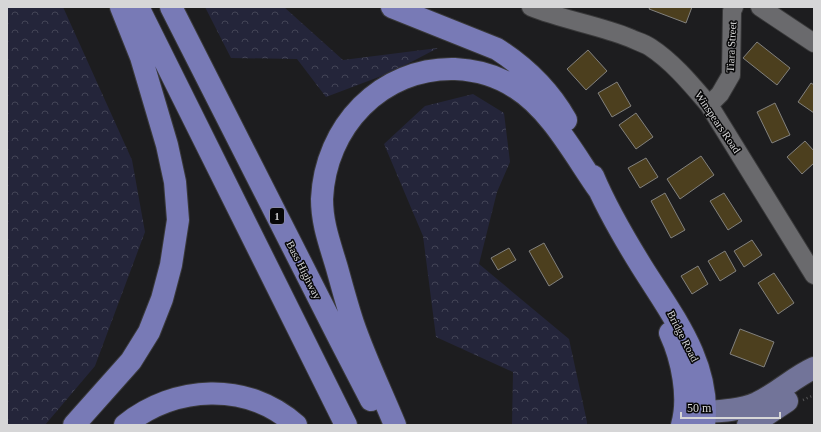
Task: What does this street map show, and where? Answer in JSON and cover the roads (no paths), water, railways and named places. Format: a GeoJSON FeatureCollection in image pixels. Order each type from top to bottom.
{"type":"FeatureCollection","features":[{"type":"Feature","properties":{"kind":"highway"},"geometry":{"type":"LineString","coordinates":[[74,425],[131,361],[149,332],[162,299],[171,266],[178,220],[174,182],[167,145],[140,57],[122,7]]}},
{"type":"Feature","properties":{"kind":"highway"},"geometry":{"type":"LineString","coordinates":[[138,7],[346,425]]}},
{"type":"Feature","properties":{"kind":"highway","name":"Bass Highway"},"geometry":{"type":"LineString","coordinates":[[171,7],[384,425]]}},
{"type":"Feature","properties":{"kind":"highway"},"geometry":{"type":"LineString","coordinates":[[392,7],[497,49],[530,74],[542,85],[567,122],[574,134],[599,190]]}},
{"type":"Feature","properties":{"kind":"highway"},"geometry":{"type":"LineString","coordinates":[[395,425],[354,324],[327,238],[323,218],[323,189],[326,167],[339,135],[360,108],[374,95],[386,87],[402,78],[421,72],[436,69],[463,69],[491,76],[516,88],[540,108],[551,120],[599,190]]}},
{"type":"Feature","properties":{"kind":"highway","name":"Bridge Road"},"geometry":{"type":"LineString","coordinates":[[599,190],[642,266],[672,336],[679,359],[685,393],[695,420]]}},
{"type":"Feature","properties":{"kind":"highway"},"geometry":{"type":"LineString","coordinates":[[126,425],[157,406],[181,396],[210,392],[235,395],[262,403],[287,417],[296,425]]}},
{"type":"Feature","properties":{"kind":"main road"},"geometry":{"type":"LineString","coordinates":[[695,420],[724,411],[750,406],[814,368]]}},
{"type":"Feature","properties":{"kind":"main road"},"geometry":{"type":"LineString","coordinates":[[748,425],[814,385]]}},
{"type":"Feature","properties":{"kind":"street","name":"Winspears Road"},"geometry":{"type":"LineString","coordinates":[[530,7],[549,14],[613,31],[649,47],[675,68],[709,105],[814,275]]}},
{"type":"Feature","properties":{"kind":"street","name":"Tiara Street"},"geometry":{"type":"LineString","coordinates":[[709,105],[720,94],[731,75],[732,11],[734,7]]}},
{"type":"Feature","properties":{"kind":"street"},"geometry":{"type":"LineString","coordinates":[[760,7],[814,43]]}}]}
